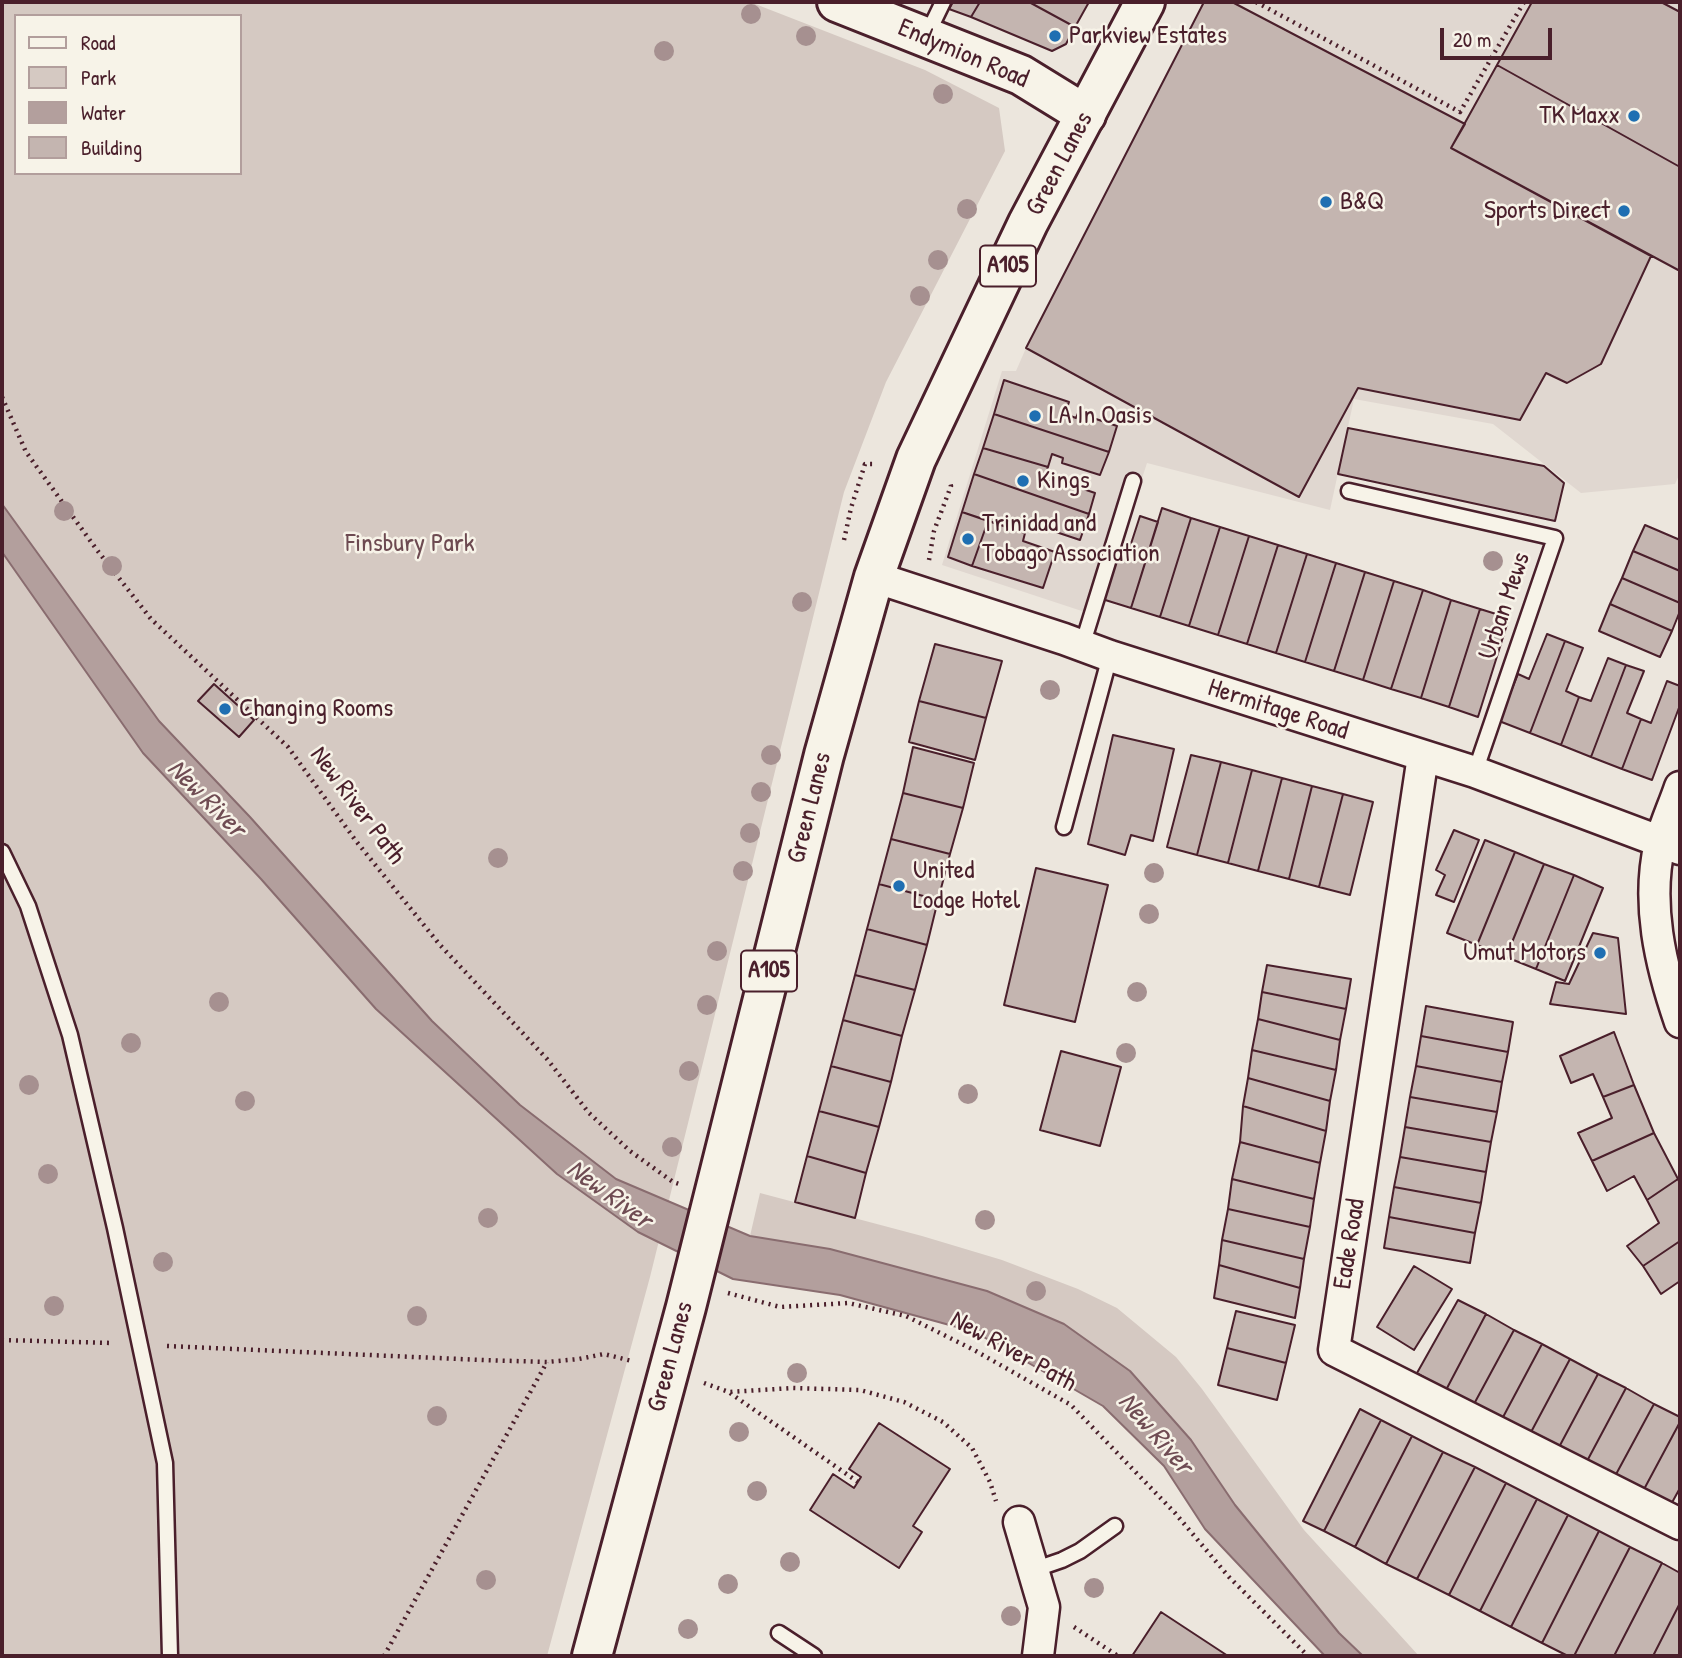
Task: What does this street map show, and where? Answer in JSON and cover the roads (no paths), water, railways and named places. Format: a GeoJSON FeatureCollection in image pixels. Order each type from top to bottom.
{"type":"FeatureCollection","features":[{"type":"Feature","properties":{"kind":"main road","name":"Endymion Road"},"geometry":{"type":"LineString","coordinates":[[837,2],[1021,75],[1086,115]]}},
{"type":"Feature","properties":{"kind":"main road","name":"Green Lanes"},"geometry":{"type":"LineString","coordinates":[[592,1656],[710,1211],[821,765],[874,577],[916,459],[1028,223],[1146,2]]}},
{"type":"Feature","properties":{"kind":"street","name":"Hermitage Road"},"geometry":{"type":"LineString","coordinates":[[874,577],[1110,656],[1475,772],[1670,846]]}},
{"type":"Feature","properties":{"kind":"street","name":"Eade Road"},"geometry":{"type":"LineString","coordinates":[[1423,756],[1334,1350],[1680,1524]]}},
{"type":"Feature","properties":{"kind":"street"},"geometry":{"type":"LineString","coordinates":[[1680,787],[1670,846],[1654,898],[1657,943],[1680,1022]]}},
{"type":"Feature","properties":{"kind":"street"},"geometry":{"type":"LineString","coordinates":[[1019,1522],[1044,1607],[1038,1656]]}},
{"type":"Feature","properties":{"kind":"lane"},"geometry":{"type":"LineString","coordinates":[[926,37],[943,2]]}},
{"type":"Feature","properties":{"kind":"lane"},"geometry":{"type":"LineString","coordinates":[[1082,646],[1133,481]]}},
{"type":"Feature","properties":{"kind":"lane","name":"Urban Mews"},"geometry":{"type":"LineString","coordinates":[[1349,491],[1555,538],[1475,772]]}},
{"type":"Feature","properties":{"kind":"lane"},"geometry":{"type":"LineString","coordinates":[[1064,827],[1110,656]]}},
{"type":"Feature","properties":{"kind":"lane"},"geometry":{"type":"LineString","coordinates":[[2,852],[28,905],[70,1035],[116,1228],[165,1462],[170,1656]]}},
{"type":"Feature","properties":{"kind":"lane"},"geometry":{"type":"LineString","coordinates":[[1033,1570],[1080,1551],[1115,1526]]}},
{"type":"Feature","properties":{"kind":"lane"},"geometry":{"type":"LineString","coordinates":[[779,1633],[814,1656]]}},
{"type":"Feature","properties":{"kind":"water","name":"New River"},"geometry":{"type":"Polygon","coordinates":[[[2,504],[159,721],[250,817],[432,1021],[520,1105],[616,1179],[750,1236],[830,1249],[987,1291],[1064,1324],[1130,1371],[1191,1440],[1235,1505],[1339,1633],[1363,1656],[1325,1656],[1205,1529],[1164,1466],[1103,1406],[975,1332],[840,1295],[733,1279],[638,1232],[557,1174],[376,1009],[261,879],[143,753],[2,552],[2,504]]]}},
{"type":"Feature","properties":{"kind":"place","name":"Parkview Estates"},"geometry":{"type":"Point","coordinates":[1055,36]}},
{"type":"Feature","properties":{"kind":"place","name":"TK Maxx"},"geometry":{"type":"Point","coordinates":[1634,116]}},
{"type":"Feature","properties":{"kind":"place","name":"B&Q"},"geometry":{"type":"Point","coordinates":[1326,202]}},
{"type":"Feature","properties":{"kind":"place","name":"Sports Direct"},"geometry":{"type":"Point","coordinates":[1624,211]}},
{"type":"Feature","properties":{"kind":"place","name":"LA In Oasis"},"geometry":{"type":"Point","coordinates":[1035,416]}},
{"type":"Feature","properties":{"kind":"place","name":"Kings"},"geometry":{"type":"Point","coordinates":[1023,481]}},
{"type":"Feature","properties":{"kind":"place","name":"Trinidad and Tobago Association"},"geometry":{"type":"Point","coordinates":[968,539]}},
{"type":"Feature","properties":{"kind":"place","name":"Changing Rooms"},"geometry":{"type":"Point","coordinates":[225,709]}},
{"type":"Feature","properties":{"kind":"place","name":"United Lodge Hotel"},"geometry":{"type":"Point","coordinates":[899,886]}},
{"type":"Feature","properties":{"kind":"place","name":"Umut Motors"},"geometry":{"type":"Point","coordinates":[1600,953]}},
{"type":"Feature","properties":{"kind":"park label","name":"Finsbury Park"},"geometry":{"type":"Point","coordinates":[410,544]}}]}
